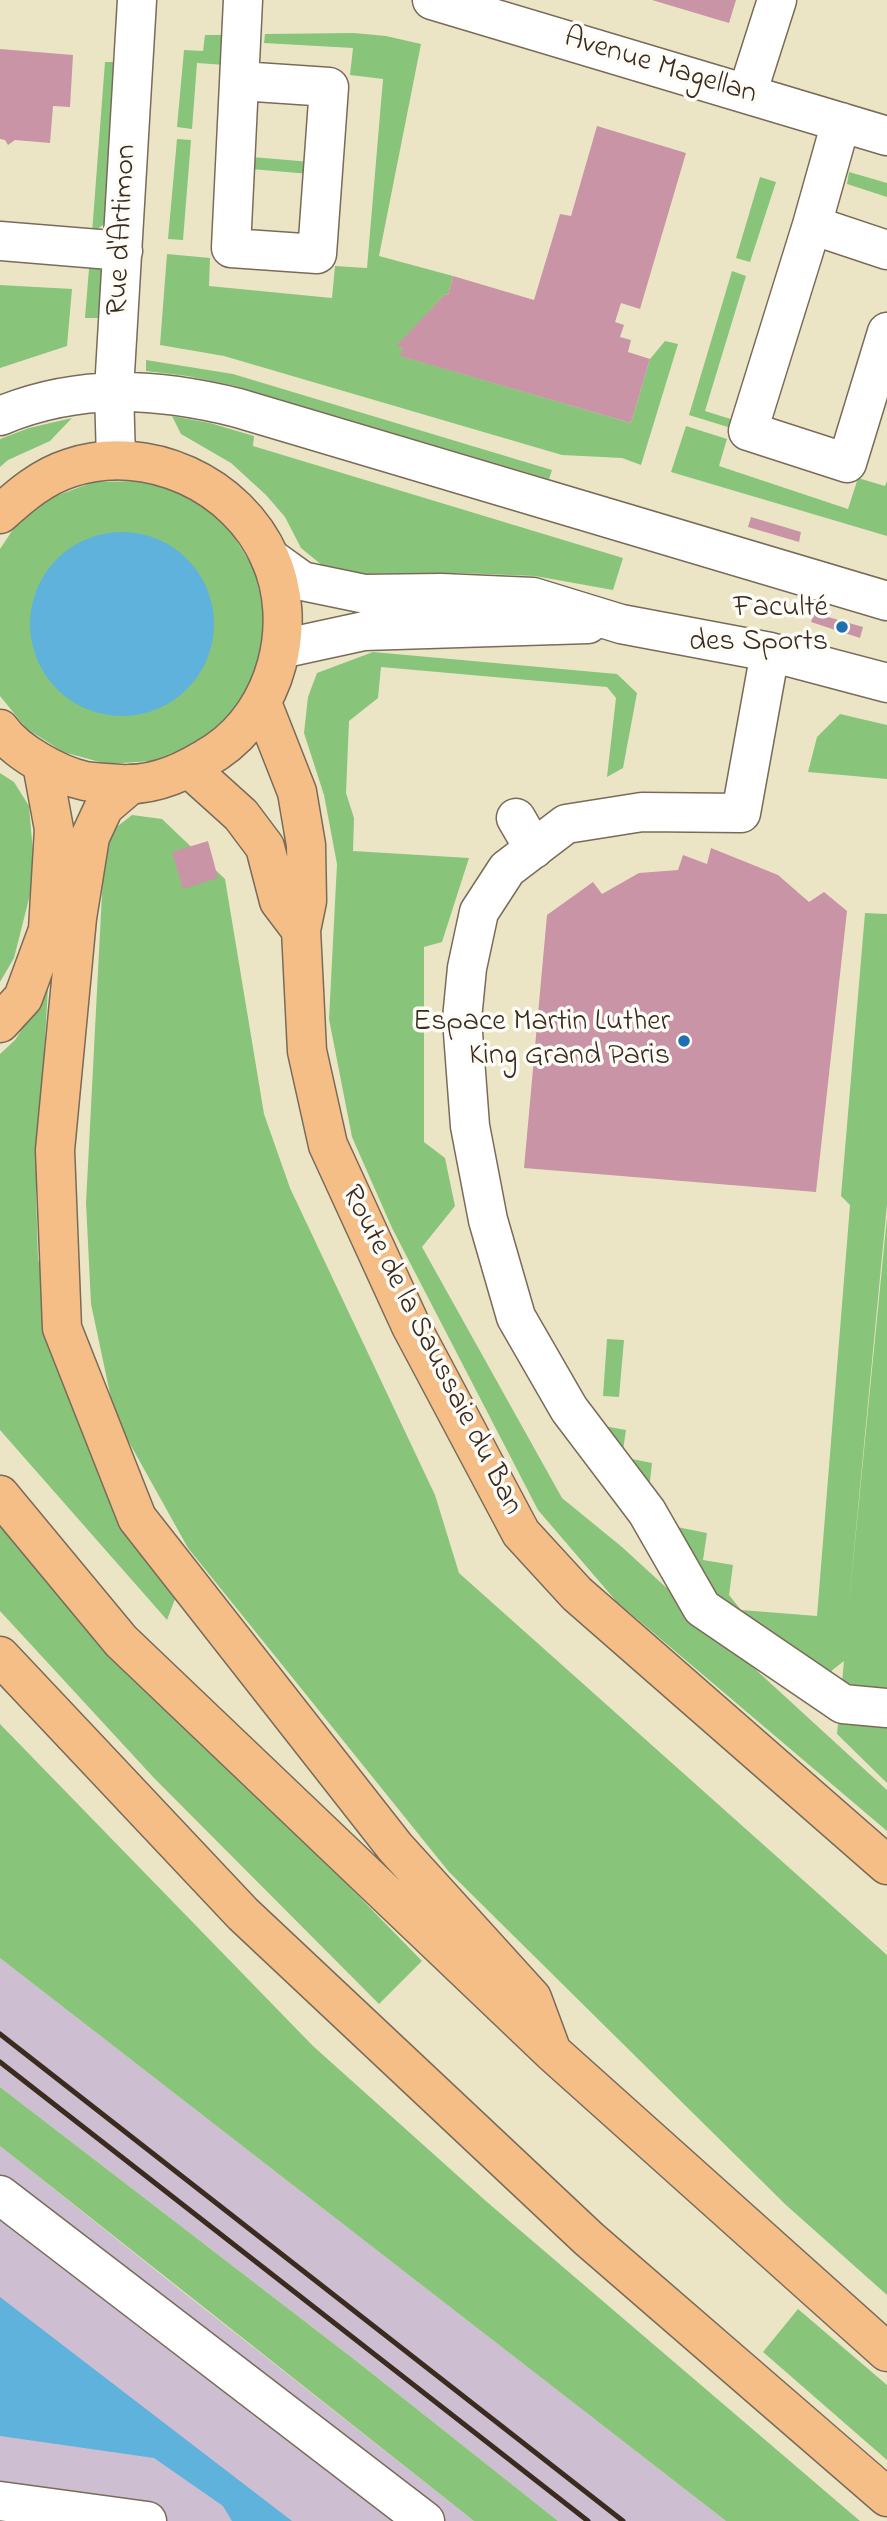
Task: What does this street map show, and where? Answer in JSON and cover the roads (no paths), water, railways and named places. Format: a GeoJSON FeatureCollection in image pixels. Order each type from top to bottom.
{"type":"FeatureCollection","features":[{"type":"Feature","properties":{"kind":"main road"},"geometry":{"type":"LineString","coordinates":[[0,514],[29,488],[71,467],[116,460],[164,466],[208,485],[244,517],[270,558],[282,603],[281,649],[274,677],[262,703],[231,742],[190,769],[161,780],[131,784],[85,780],[42,764],[0,730]]}},
{"type":"Feature","properties":{"kind":"main road","name":"Route de la Saussaie du Ban"},"geometry":{"type":"LineString","coordinates":[[262,703],[297,792],[306,845],[307,901],[301,930],[307,1052],[328,1145],[411,1326],[521,1532],[577,1594],[887,1865]]}},
{"type":"Feature","properties":{"kind":"main road"},"geometry":{"type":"LineString","coordinates":[[0,1023],[23,998],[48,930],[54,829],[42,764]]}},
{"type":"Feature","properties":{"kind":"main road"},"geometry":{"type":"LineString","coordinates":[[190,769],[242,815],[265,847],[279,901],[301,930]]}},
{"type":"Feature","properties":{"kind":"main road"},"geometry":{"type":"LineString","coordinates":[[131,784],[104,807],[90,837],[77,918],[55,1150],[62,1328],[138,1518],[395,1847],[532,1998],[552,2052]]}},
{"type":"Feature","properties":{"kind":"main road"},"geometry":{"type":"LineString","coordinates":[[0,1495],[121,1641],[552,2052],[887,2352]]}},
{"type":"Feature","properties":{"kind":"main road"},"geometry":{"type":"LineString","coordinates":[[0,1656],[243,1914],[589,2239],[887,2497]]}},
{"type":"Feature","properties":{"kind":"street","name":"Rue d'Artimon"},"geometry":{"type":"LineString","coordinates":[[116,460],[114,390],[137,0]]}},
{"type":"Feature","properties":{"kind":"street"},"geometry":{"type":"LineString","coordinates":[[240,81],[329,87],[317,254],[231,248],[243,0]]}},
{"type":"Feature","properties":{"kind":"street","name":"Avenue Magellan"},"geometry":{"type":"LineString","coordinates":[[432,0],[887,136]]}},
{"type":"Feature","properties":{"kind":"street"},"geometry":{"type":"LineString","coordinates":[[747,94],[777,0]]}},
{"type":"Feature","properties":{"kind":"street"},"geometry":{"type":"LineString","coordinates":[[841,122],[748,431],[847,463],[887,332]]}},
{"type":"Feature","properties":{"kind":"street"},"geometry":{"type":"LineString","coordinates":[[812,225],[887,250]]}},
{"type":"Feature","properties":{"kind":"street"},"geometry":{"type":"LineString","coordinates":[[0,241],[123,251]]}},
{"type":"Feature","properties":{"kind":"street"},"geometry":{"type":"LineString","coordinates":[[0,416],[61,398],[114,390],[197,398],[887,601]]}},
{"type":"Feature","properties":{"kind":"street"},"geometry":{"type":"LineString","coordinates":[[270,558],[302,581],[365,594],[441,593],[533,597],[621,624],[770,652],[887,683]]}},
{"type":"Feature","properties":{"kind":"street"},"geometry":{"type":"LineString","coordinates":[[281,649],[364,631],[621,624]]}},
{"type":"Feature","properties":{"kind":"street"},"geometry":{"type":"LineString","coordinates":[[770,652],[741,813],[642,812],[525,833],[507,869],[479,912],[467,968],[462,1019],[470,1126],[488,1220],[516,1317],[569,1409],[647,1512],[702,1608],[843,1704],[887,1708]]}},
{"type":"Feature","properties":{"kind":"street"},"geometry":{"type":"LineString","coordinates":[[0,2195],[425,2521]]}},
{"type":"Feature","properties":{"kind":"street"},"geometry":{"type":"LineString","coordinates":[[0,2501],[147,2521]]}},
{"type":"Feature","properties":{"kind":"water"},"geometry":{"type":"Polygon","coordinates":[[[122,532],[157,539],[173,547],[187,559],[199,573],[207,589],[214,624],[207,659],[199,675],[187,689],[173,701],[157,709],[122,716],[87,709],[71,701],[57,689],[45,675],[37,659],[30,624],[37,589],[45,573],[57,559],[71,547],[87,539],[122,532]]]}},
{"type":"Feature","properties":{"kind":"water"},"geometry":{"type":"Polygon","coordinates":[[[0,2297],[292,2521],[232,2521],[223,2506],[154,2458],[0,2436],[0,2297]]]}},
{"type":"Feature","properties":{"kind":"railway"},"geometry":{"type":"LineString","coordinates":[[0,2034],[623,2521]]}},
{"type":"Feature","properties":{"kind":"railway"},"geometry":{"type":"LineString","coordinates":[[0,2062],[588,2521]]}},
{"type":"Feature","properties":{"kind":"place","name":"Faculté des Sports"},"geometry":{"type":"Point","coordinates":[842,627]}},
{"type":"Feature","properties":{"kind":"place","name":"Espace Martin Luther King Grand Paris"},"geometry":{"type":"Point","coordinates":[684,1041]}}]}
